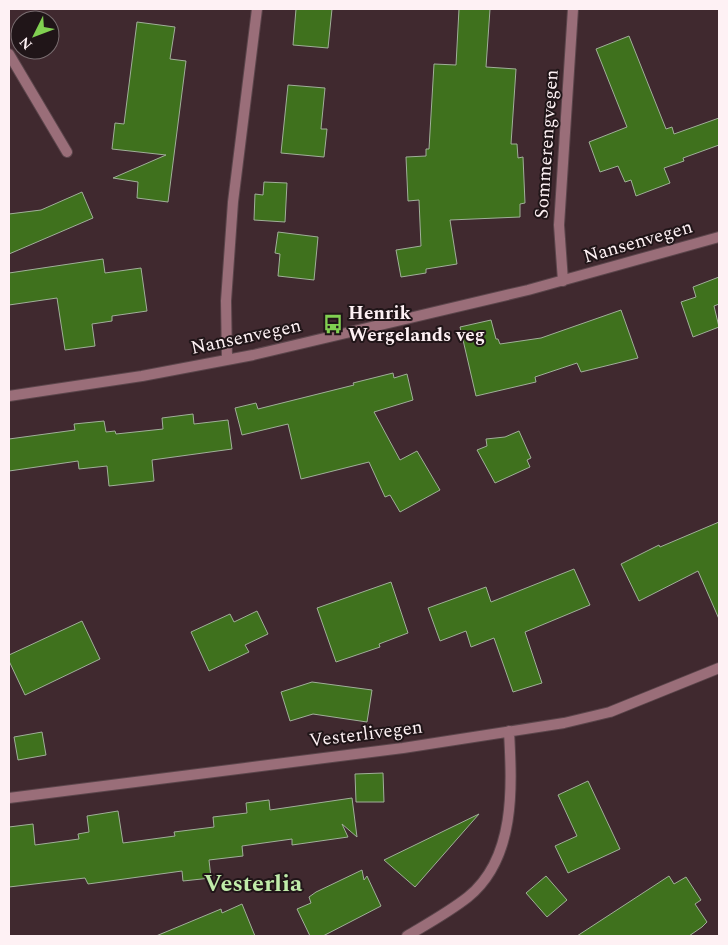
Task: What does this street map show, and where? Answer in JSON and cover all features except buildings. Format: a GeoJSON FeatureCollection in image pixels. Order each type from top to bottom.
{"type":"FeatureCollection","features":[{"type":"Feature","properties":{"kind":"street"},"geometry":{"type":"LineString","coordinates":[[227,360],[226,301],[232,219],[242,118],[257,9]]}},
{"type":"Feature","properties":{"kind":"street","name":"Sommerengvegen"},"geometry":{"type":"LineString","coordinates":[[563,281],[559,225],[573,9]]}},
{"type":"Feature","properties":{"kind":"street"},"geometry":{"type":"LineString","coordinates":[[9,54],[67,152]]}},
{"type":"Feature","properties":{"kind":"street","name":"Nansenvegen"},"geometry":{"type":"LineString","coordinates":[[9,396],[142,376],[227,360],[563,281],[719,238]]}},
{"type":"Feature","properties":{"kind":"street","name":"Vesterlivegen"},"geometry":{"type":"LineString","coordinates":[[9,798],[403,748],[564,723],[610,712],[719,668]]}},
{"type":"Feature","properties":{"kind":"street"},"geometry":{"type":"LineString","coordinates":[[407,936],[468,897],[485,879],[496,863],[502,847],[510,798],[508,731]]}},
{"type":"Feature","properties":{"kind":"place","name":"Henrik Wergelands veg"},"geometry":{"type":"Point","coordinates":[333,324]}},
{"type":"Feature","properties":{"kind":"district","name":"Vesterlia"},"geometry":{"type":"Point","coordinates":[253,884]}}]}
